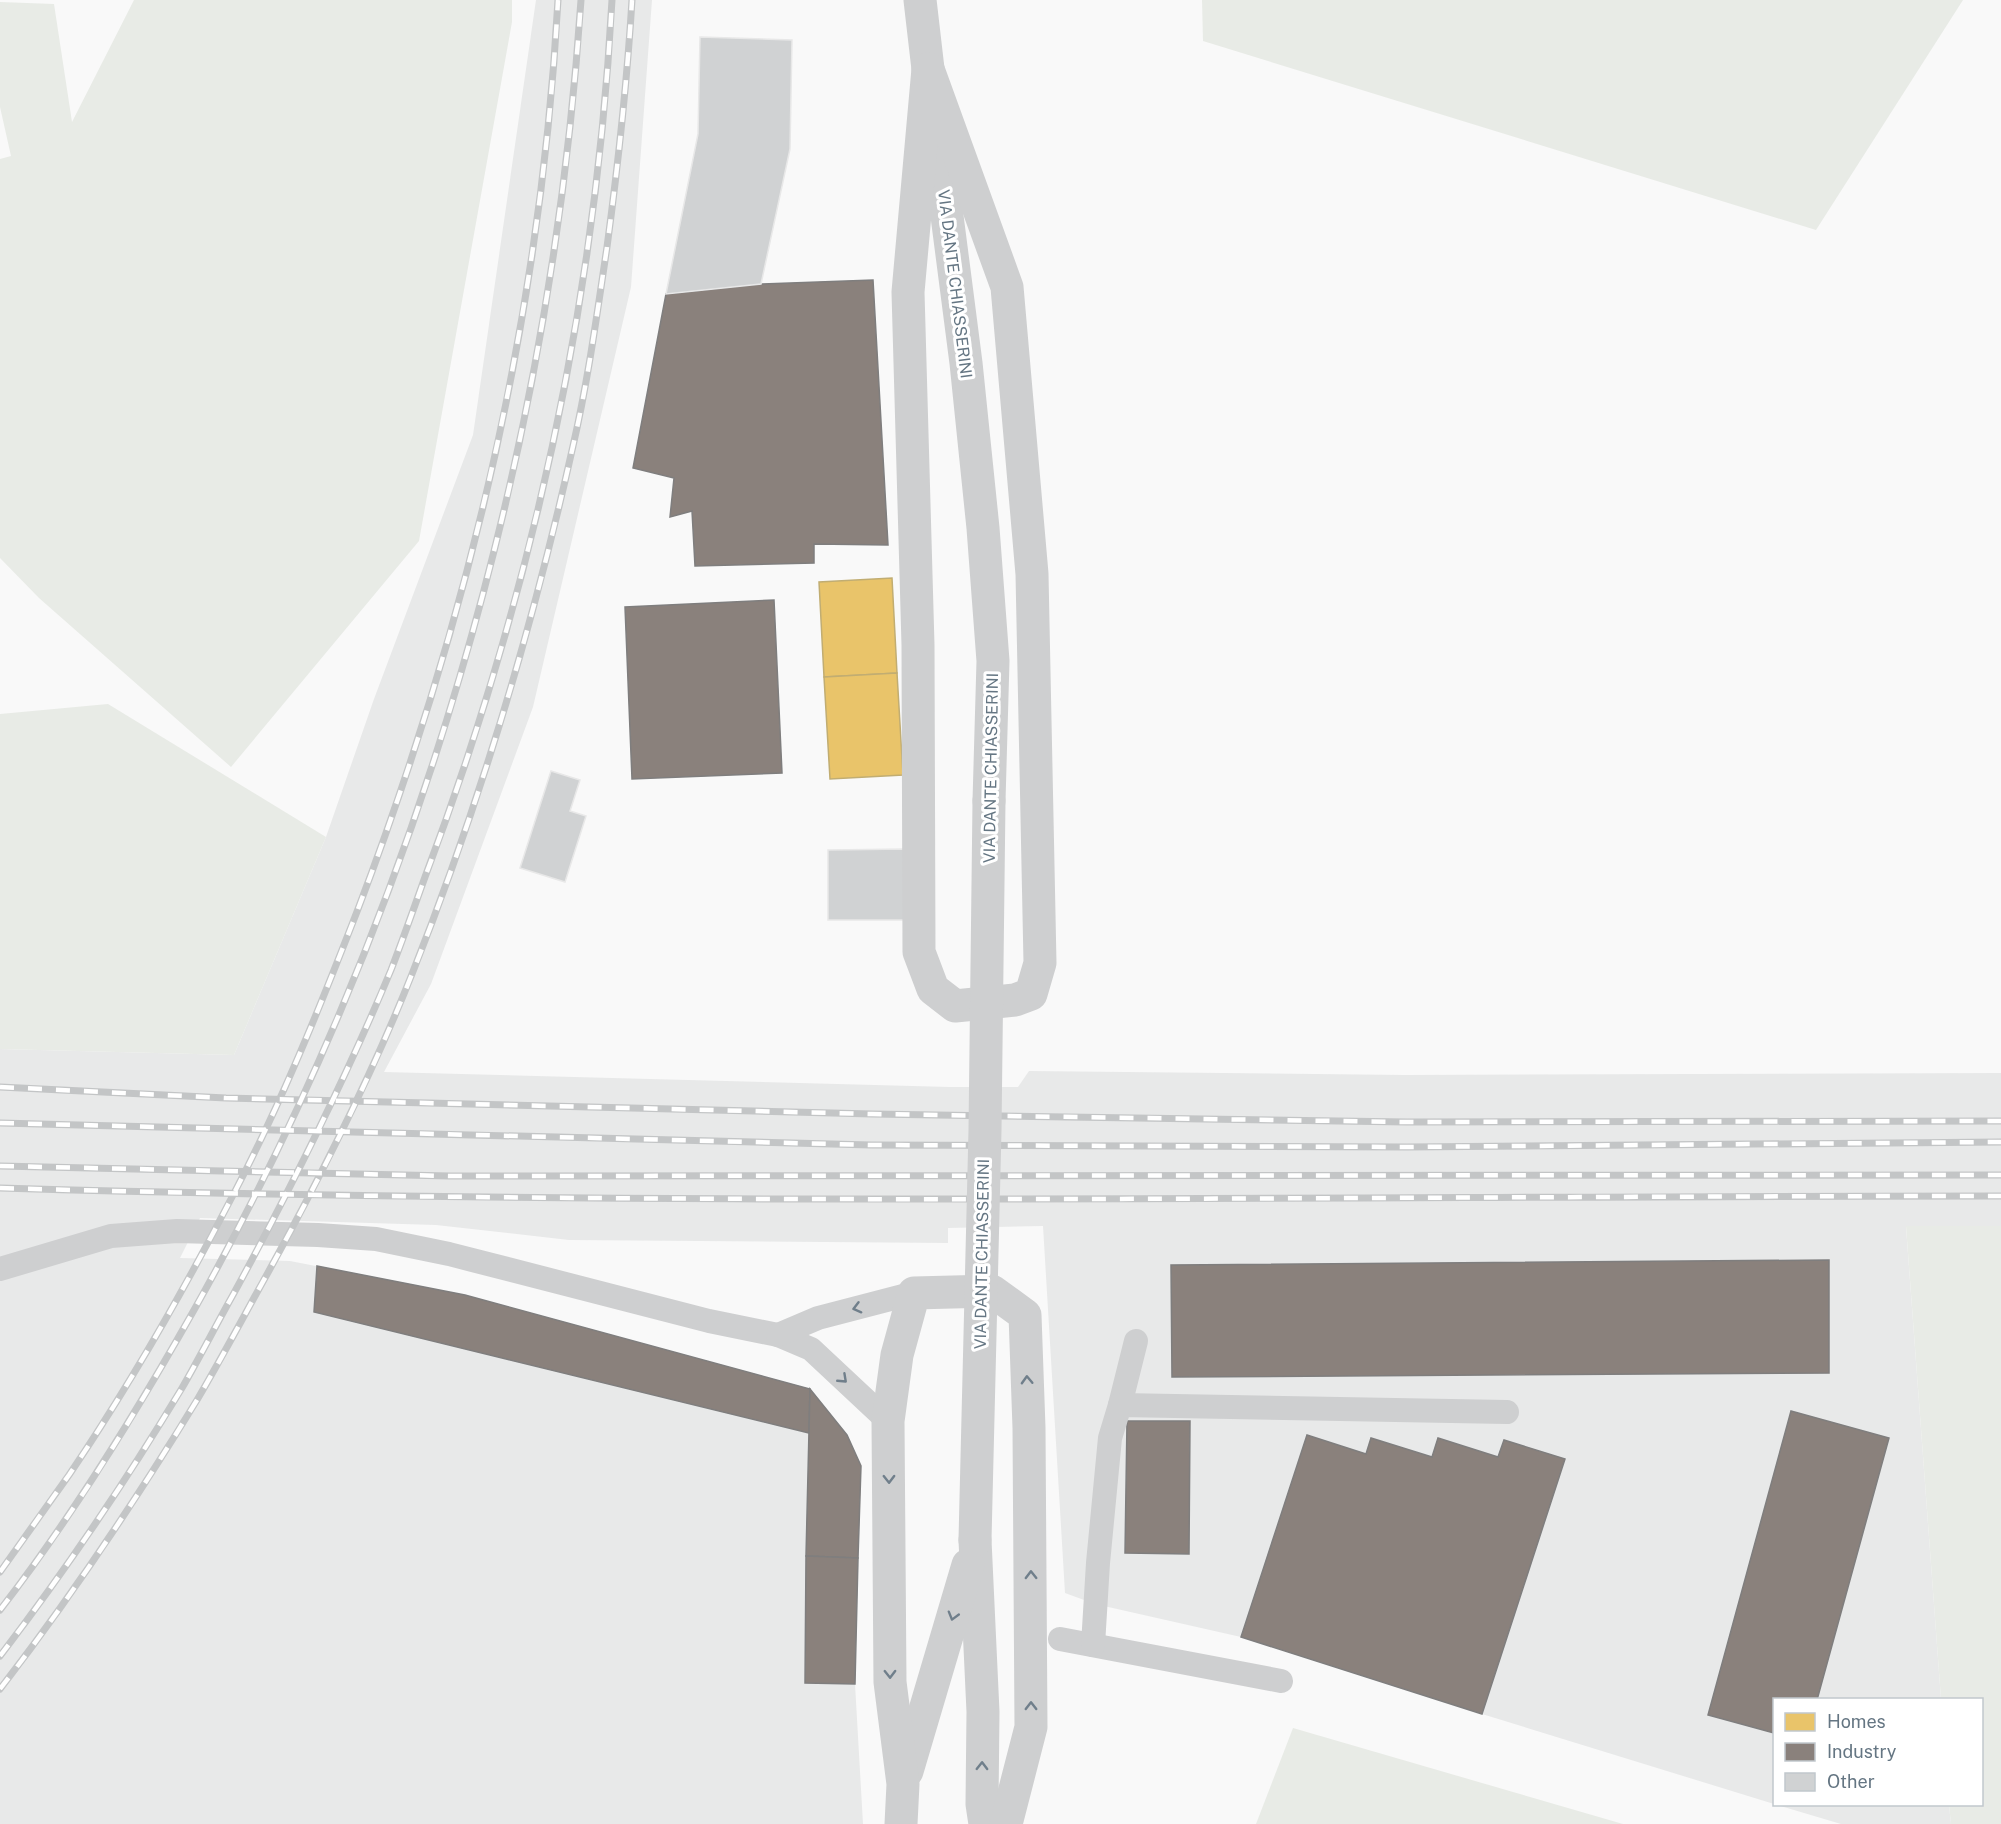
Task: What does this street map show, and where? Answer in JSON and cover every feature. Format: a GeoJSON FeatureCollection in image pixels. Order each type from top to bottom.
{"type":"FeatureCollection","features":[{"type":"Feature","properties":{"kind":"street","name":"VIA DANTE CHIASSERINI"},"geometry":{"type":"LineString","coordinates":[[920,0],[966,363],[983,528],[993,661],[975,1540],[983,1712],[982,1804],[985,1824]]}},
{"type":"Feature","properties":{"kind":"street"},"geometry":{"type":"LineString","coordinates":[[928,69],[1007,286],[1032,574],[1040,963],[1031,994],[1015,1000],[955,1006],[933,989],[919,952],[918,645],[908,292],[928,69]]}},
{"type":"Feature","properties":{"kind":"street"},"geometry":{"type":"LineString","coordinates":[[901,1824],[903,1784],[890,1682],[888,1421],[897,1355],[914,1293],[992,1291],[1025,1315],[1029,1428],[1031,1727],[1006,1824]]}},
{"type":"Feature","properties":{"kind":"street","name":"VIA DANTE CHIASSERINI"},"geometry":{"type":"LineString","coordinates":[[903,1784],[975,1540]]}},
{"type":"Feature","properties":{"kind":"lane"},"geometry":{"type":"LineString","coordinates":[[0,1269],[111,1236],[177,1231],[376,1239],[449,1254],[710,1321],[778,1335],[811,1350],[888,1421]]}},
{"type":"Feature","properties":{"kind":"lane"},"geometry":{"type":"LineString","coordinates":[[778,1335],[818,1318],[914,1293]]}},
{"type":"Feature","properties":{"kind":"lane"},"geometry":{"type":"LineString","coordinates":[[1094,1645],[1098,1563],[1110,1438],[1136,1341]]}},
{"type":"Feature","properties":{"kind":"lane"},"geometry":{"type":"LineString","coordinates":[[1120,1405],[1507,1412]]}},
{"type":"Feature","properties":{"kind":"lane"},"geometry":{"type":"LineString","coordinates":[[1060,1639],[1281,1681]]}},
{"type":"Feature","properties":{"kind":"shaded area"},"geometry":{"type":"Polygon","coordinates":[[[134,0],[512,0],[512,22],[419,541],[231,767],[39,598],[0,558],[0,159],[11,156],[0,107],[0,2],[54,4],[72,122],[134,0]]]}},
{"type":"Feature","properties":{"kind":"shaded area"},"geometry":{"type":"Polygon","coordinates":[[[536,0],[652,0],[631,287],[533,707],[431,984],[384,1072],[950,1087],[1018,1087],[1029,1071],[1405,1075],[2001,1073],[2001,1226],[1906,1227],[1941,1698],[1773,1698],[1773,1804],[1241,1637],[1095,1604],[1065,1593],[1043,1226],[948,1228],[948,1243],[569,1240],[436,1225],[200,1218],[180,1258],[290,1261],[465,1295],[810,1389],[861,1466],[855,1684],[863,1824],[0,1824],[0,1049],[234,1055],[326,837],[374,699],[473,435],[536,0]]]}},
{"type":"Feature","properties":{"kind":"shaded area"},"geometry":{"type":"Polygon","coordinates":[[[1202,0],[1963,0],[1816,230],[1203,41],[1202,0]]]}},
{"type":"Feature","properties":{"kind":"shaded area"},"geometry":{"type":"Polygon","coordinates":[[[108,704],[326,837],[234,1055],[0,1049],[0,714],[108,704]]]}},
{"type":"Feature","properties":{"kind":"shaded area"},"geometry":{"type":"Polygon","coordinates":[[[1906,1226],[2001,1226],[2001,1824],[1951,1824],[1949,1806],[1983,1806],[1983,1698],[1941,1698],[1906,1226]]]}},
{"type":"Feature","properties":{"kind":"shaded area"},"geometry":{"type":"Polygon","coordinates":[[[1293,1728],[1623,1824],[1256,1824],[1293,1728]]]}},
{"type":"Feature","properties":{"kind":"shaded area"},"geometry":{"type":"Polygon","coordinates":[[[1780,1806],[1949,1806],[1951,1824],[1841,1824],[1780,1806]]]}},
{"type":"Feature","properties":{"kind":"building: Homes"},"geometry":{"type":"Polygon","coordinates":[[[892,578],[897,673],[824,677],[819,582],[892,578]]]}},
{"type":"Feature","properties":{"kind":"building: Homes"},"geometry":{"type":"Polygon","coordinates":[[[897,673],[903,775],[830,779],[824,677],[897,673]]]}},
{"type":"Feature","properties":{"kind":"building: Industry"},"geometry":{"type":"Polygon","coordinates":[[[873,280],[888,545],[814,544],[814,563],[695,566],[692,511],[670,517],[674,478],[633,468],[666,294],[761,284],[873,280]]]}},
{"type":"Feature","properties":{"kind":"building: Industry"},"geometry":{"type":"Polygon","coordinates":[[[774,600],[782,773],[632,779],[625,607],[774,600]]]}},
{"type":"Feature","properties":{"kind":"building: Industry"},"geometry":{"type":"Polygon","coordinates":[[[1829,1260],[1829,1373],[1172,1377],[1171,1265],[1829,1260]]]}},
{"type":"Feature","properties":{"kind":"building: Industry"},"geometry":{"type":"Polygon","coordinates":[[[317,1266],[465,1295],[810,1389],[809,1433],[314,1312],[317,1266]]]}},
{"type":"Feature","properties":{"kind":"building: Industry"},"geometry":{"type":"Polygon","coordinates":[[[810,1389],[847,1435],[861,1466],[858,1558],[806,1556],[810,1389]]]}},
{"type":"Feature","properties":{"kind":"building: Industry"},"geometry":{"type":"Polygon","coordinates":[[[1791,1411],[1889,1438],[1818,1698],[1773,1698],[1773,1733],[1708,1715],[1791,1411]]]}},
{"type":"Feature","properties":{"kind":"building: Industry"},"geometry":{"type":"Polygon","coordinates":[[[1127,1421],[1190,1421],[1189,1554],[1125,1553],[1127,1421]]]}},
{"type":"Feature","properties":{"kind":"building: Industry"},"geometry":{"type":"Polygon","coordinates":[[[1307,1435],[1366,1454],[1371,1438],[1432,1457],[1438,1438],[1498,1457],[1504,1440],[1565,1459],[1482,1714],[1241,1637],[1307,1435]]]}},
{"type":"Feature","properties":{"kind":"building: Industry"},"geometry":{"type":"Polygon","coordinates":[[[806,1556],[858,1558],[855,1684],[805,1683],[806,1556]]]}},
{"type":"Feature","properties":{"kind":"building: Other"},"geometry":{"type":"Polygon","coordinates":[[[700,37],[792,40],[790,149],[761,284],[666,294],[698,134],[700,37]]]}},
{"type":"Feature","properties":{"kind":"building: Other"},"geometry":{"type":"Polygon","coordinates":[[[551,771],[580,780],[570,811],[586,816],[565,882],[520,868],[551,771]]]}},
{"type":"Feature","properties":{"kind":"building: Other"},"geometry":{"type":"Polygon","coordinates":[[[905,849],[906,920],[828,920],[828,850],[905,849]]]}},
{"type":"Feature","properties":{"kind":"railway"},"geometry":{"type":"LineString","coordinates":[[0,1572],[69,1475],[113,1407],[175,1303],[232,1197],[267,1127],[314,1019],[358,909],[398,799],[434,688],[466,576],[517,348],[535,232],[549,116],[558,0]]}},
{"type":"Feature","properties":{"kind":"railway"},"geometry":{"type":"LineString","coordinates":[[0,1610],[53,1538],[103,1463],[194,1310],[273,1158],[344,1002],[407,841],[460,676],[504,509],[539,340],[565,170],[581,0]]}},
{"type":"Feature","properties":{"kind":"railway"},"geometry":{"type":"LineString","coordinates":[[0,1656],[94,1525],[189,1376],[317,1133],[355,1052],[404,935],[463,771],[497,664],[527,555],[552,446],[574,335],[591,224],[604,112],[612,0]]}},
{"type":"Feature","properties":{"kind":"railway"},"geometry":{"type":"LineString","coordinates":[[0,1689],[127,1511],[219,1361],[339,1138],[377,1057],[437,910],[503,713],[541,580],[578,422],[592,347],[611,216],[625,93],[632,0]]}},
{"type":"Feature","properties":{"kind":"railway"},"geometry":{"type":"LineString","coordinates":[[0,1087],[226,1098],[872,1114],[1407,1122],[2001,1121]]}},
{"type":"Feature","properties":{"kind":"railway"},"geometry":{"type":"LineString","coordinates":[[0,1123],[871,1145],[1407,1147],[2001,1142]]}},
{"type":"Feature","properties":{"kind":"railway"},"geometry":{"type":"LineString","coordinates":[[0,1166],[450,1176],[2001,1175]]}},
{"type":"Feature","properties":{"kind":"railway"},"geometry":{"type":"LineString","coordinates":[[0,1188],[250,1194],[750,1199],[2001,1196]]}}]}
